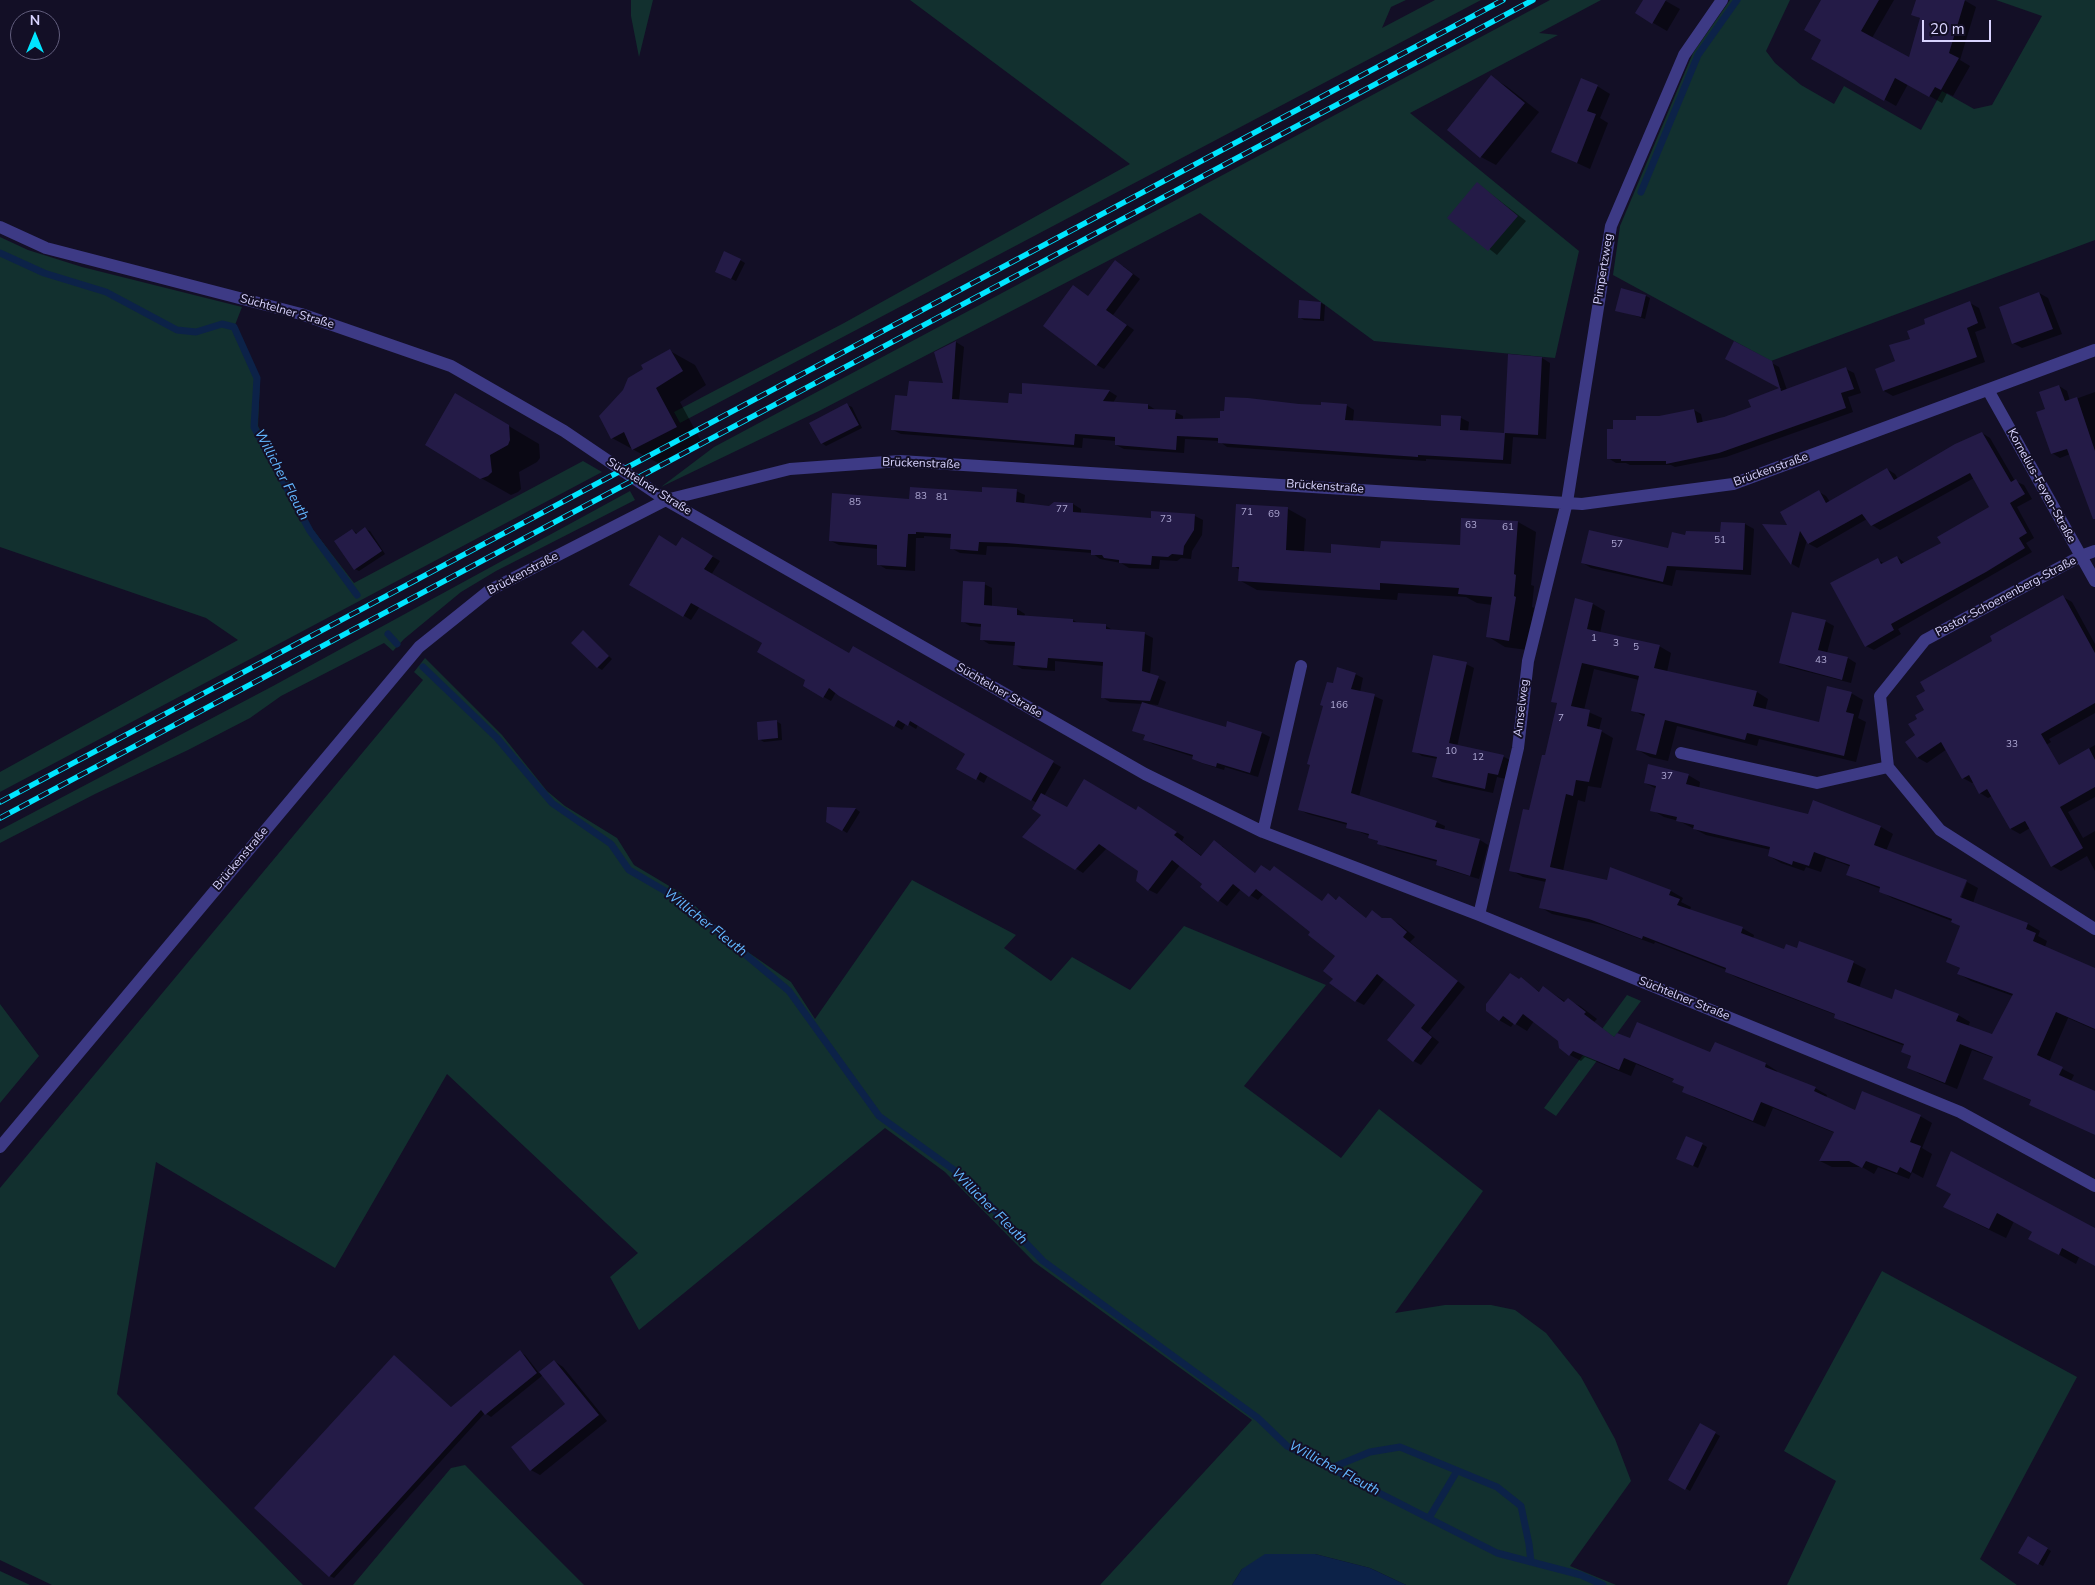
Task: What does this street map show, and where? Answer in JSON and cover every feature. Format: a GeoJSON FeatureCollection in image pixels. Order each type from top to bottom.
{"type":"FeatureCollection","features":[{"type":"Feature","properties":{"kind":"street","name":"Pimpertzweg"},"geometry":{"type":"LineString","coordinates":[[1567,502],[1611,226],[1684,55],[1722,0]]}},
{"type":"Feature","properties":{"kind":"street","name":"Süchtelner Straße"},"geometry":{"type":"LineString","coordinates":[[0,227],[46,248],[302,314],[451,366],[564,431],[666,500],[1145,774],[1263,832],[1478,915],[1960,1112],[2095,1186]]}},
{"type":"Feature","properties":{"kind":"street","name":"Brückenstraße"},"geometry":{"type":"LineString","coordinates":[[0,1147],[419,647],[490,590],[666,500],[790,468],[900,461],[1582,504],[1733,484],[2095,350]]}},
{"type":"Feature","properties":{"kind":"street","name":"Kornelius-Feyen-Straße"},"geometry":{"type":"LineString","coordinates":[[1988,390],[2095,581]]}},
{"type":"Feature","properties":{"kind":"street","name":"Amselweg"},"geometry":{"type":"LineString","coordinates":[[1478,915],[1518,748],[1528,661],[1567,502]]}},
{"type":"Feature","properties":{"kind":"street","name":"Pastor-Schoenenberg-Straße"},"geometry":{"type":"LineString","coordinates":[[1888,767],[1880,696],[1925,640],[2081,556],[2095,551]]}},
{"type":"Feature","properties":{"kind":"street"},"geometry":{"type":"LineString","coordinates":[[1263,832],[1301,666]]}},
{"type":"Feature","properties":{"kind":"street"},"geometry":{"type":"LineString","coordinates":[[1681,753],[1817,783],[1888,767],[1940,830],[2095,929]]}},
{"type":"Feature","properties":{"kind":"green space"},"geometry":{"type":"Polygon","coordinates":[[[631,0],[653,0],[639,57],[631,16],[631,0]]]}},
{"type":"Feature","properties":{"kind":"green space"},"geometry":{"type":"Polygon","coordinates":[[[910,0],[1406,0],[1391,7],[1382,28],[1435,0],[1481,0],[680,423],[674,412],[844,323],[1130,164],[910,0]]]}},
{"type":"Feature","properties":{"kind":"green space"},"geometry":{"type":"Polygon","coordinates":[[[1550,0],[1601,0],[1539,33],[1558,35],[1410,113],[1579,251],[1555,358],[1374,341],[1200,213],[819,411],[661,487],[714,447],[1550,0]]]}},
{"type":"Feature","properties":{"kind":"green space"},"geometry":{"type":"Polygon","coordinates":[[[1730,0],[1790,0],[1766,51],[1775,63],[1801,85],[1834,104],[1844,86],[1921,130],[1942,91],[1974,109],[1992,105],[2042,16],[1996,0],[2095,0],[2095,240],[1771,361],[1613,275],[1620,226],[1693,53],[1730,0]]]}},
{"type":"Feature","properties":{"kind":"green space"},"geometry":{"type":"Polygon","coordinates":[[[0,237],[28,250],[82,267],[242,307],[235,325],[260,380],[258,426],[292,487],[311,527],[354,583],[583,461],[602,472],[0,792],[0,772],[238,640],[206,618],[0,547],[0,237]]]}},
{"type":"Feature","properties":{"kind":"green space"},"geometry":{"type":"Polygon","coordinates":[[[630,491],[635,500],[496,571],[461,592],[404,639],[393,651],[384,643],[281,696],[250,718],[0,843],[0,830],[273,686],[630,491]]]}},
{"type":"Feature","properties":{"kind":"green space"},"geometry":{"type":"Polygon","coordinates":[[[425,658],[502,735],[547,791],[565,806],[617,838],[634,865],[681,893],[735,943],[791,982],[815,1019],[912,880],[1016,935],[1004,948],[1051,981],[1072,957],[1130,990],[1184,926],[1326,985],[1244,1086],[1341,1158],[1379,1109],[1483,1191],[1395,1313],[1445,1305],[1491,1305],[1515,1310],[1546,1333],[1581,1377],[1615,1439],[1631,1481],[1570,1566],[1616,1585],[1406,1585],[1370,1568],[1315,1554],[1242,1569],[1232,1585],[1100,1585],[1252,1420],[1034,1262],[945,1172],[885,1128],[639,1330],[610,1277],[638,1253],[447,1074],[335,1268],[156,1162],[117,1394],[303,1585],[52,1585],[0,1560],[0,1188],[423,680],[414,672],[425,658]]]}},
{"type":"Feature","properties":{"kind":"green space"},"geometry":{"type":"Polygon","coordinates":[[[1627,995],[1641,1001],[1556,1116],[1544,1108],[1627,995]]]}},
{"type":"Feature","properties":{"kind":"green space"},"geometry":{"type":"Polygon","coordinates":[[[0,1004],[39,1056],[0,1103],[0,1004]]]}},
{"type":"Feature","properties":{"kind":"green space"},"geometry":{"type":"Polygon","coordinates":[[[1882,1271],[2077,1377],[1980,1559],[2017,1585],[1787,1585],[1836,1481],[1784,1451],[1882,1271]]]}},
{"type":"Feature","properties":{"kind":"green space"},"geometry":{"type":"Polygon","coordinates":[[[465,1465],[584,1585],[353,1585],[451,1468],[465,1465]]]}},
{"type":"Feature","properties":{"kind":"green space"},"geometry":{"type":"Polygon","coordinates":[[[0,1571],[30,1585],[0,1585],[0,1571]]]}},
{"type":"Feature","properties":{"kind":"water"},"geometry":{"type":"Polygon","coordinates":[[[1265,1554],[1315,1554],[1370,1568],[1406,1585],[1232,1585],[1242,1569],[1265,1554]]]}},
{"type":"Feature","properties":{"kind":"building"},"geometry":{"type":"Polygon","coordinates":[[[1643,0],[1666,0],[1652,24],[1635,13],[1643,0]]]}},
{"type":"Feature","properties":{"kind":"building"},"geometry":{"type":"Polygon","coordinates":[[[1821,0],[1879,0],[1861,31],[1909,57],[1920,18],[1911,15],[1916,0],[1965,0],[1949,53],[1959,58],[1941,90],[1935,87],[1929,97],[1895,78],[1884,101],[1811,59],[1821,40],[1804,30],[1821,0]]]}},
{"type":"Feature","properties":{"kind":"building"},"geometry":{"type":"Polygon","coordinates":[[[1491,75],[1525,103],[1480,158],[1447,130],[1491,75]]]}},
{"type":"Feature","properties":{"kind":"building"},"geometry":{"type":"Polygon","coordinates":[[[1581,78],[1598,85],[1587,111],[1596,114],[1577,163],[1551,152],[1581,78]]]}},
{"type":"Feature","properties":{"kind":"building"},"geometry":{"type":"Polygon","coordinates":[[[1477,182],[1518,216],[1488,251],[1447,218],[1477,182]]]}},
{"type":"Feature","properties":{"kind":"building"},"geometry":{"type":"Polygon","coordinates":[[[724,251],[741,259],[731,279],[715,272],[724,251]]]}},
{"type":"Feature","properties":{"kind":"building"},"geometry":{"type":"Polygon","coordinates":[[[1115,260],[1133,274],[1106,310],[1127,325],[1096,366],[1043,326],[1073,285],[1088,296],[1115,260]]]}},
{"type":"Feature","properties":{"kind":"building"},"geometry":{"type":"Polygon","coordinates":[[[1621,288],[1646,295],[1641,317],[1615,311],[1621,288]]]}},
{"type":"Feature","properties":{"kind":"building"},"geometry":{"type":"Polygon","coordinates":[[[2039,292],[2053,329],[2012,344],[1999,307],[2039,292]]]}},
{"type":"Feature","properties":{"kind":"building"},"geometry":{"type":"Polygon","coordinates":[[[1299,300],[1321,302],[1320,319],[1298,318],[1299,300]]]}},
{"type":"Feature","properties":{"kind":"building"},"geometry":{"type":"Polygon","coordinates":[[[1970,301],[1978,323],[1967,328],[1977,357],[1883,391],[1875,369],[1895,361],[1889,345],[1910,339],[1907,331],[1925,324],[1924,319],[1970,301]]]}},
{"type":"Feature","properties":{"kind":"building"},"geometry":{"type":"Polygon","coordinates":[[[956,341],[952,399],[1008,403],[1009,393],[1022,394],[1022,383],[1110,390],[1103,401],[1148,404],[1148,409],[1176,410],[1175,419],[1220,418],[1220,411],[1224,411],[1225,397],[1299,404],[1321,405],[1321,402],[1347,404],[1345,420],[1441,426],[1441,415],[1461,416],[1460,430],[1504,433],[1508,354],[1542,357],[1538,435],[1505,433],[1503,460],[1418,455],[1418,457],[1218,443],[1218,438],[1177,436],[1176,450],[1115,445],[1115,437],[1075,434],[1074,445],[891,430],[895,395],[907,396],[909,381],[943,383],[934,352],[956,341]]]}},
{"type":"Feature","properties":{"kind":"building"},"geometry":{"type":"Polygon","coordinates":[[[1734,341],[1772,361],[1781,391],[1846,367],[1854,389],[1841,393],[1846,408],[1719,453],[1666,464],[1666,461],[1621,461],[1621,459],[1607,459],[1607,429],[1613,429],[1613,420],[1636,420],[1636,416],[1659,416],[1694,409],[1697,423],[1724,417],[1751,407],[1748,400],[1779,388],[1725,359],[1734,341]]]}},
{"type":"Feature","properties":{"kind":"building"},"geometry":{"type":"Polygon","coordinates":[[[670,349],[683,371],[656,388],[677,427],[632,450],[624,432],[611,439],[599,416],[623,390],[628,378],[643,369],[641,365],[670,349]]]}},
{"type":"Feature","properties":{"kind":"building"},"geometry":{"type":"Polygon","coordinates":[[[2059,385],[2065,401],[2077,397],[2095,451],[2095,519],[2093,519],[2067,449],[2051,454],[2036,412],[2045,409],[2039,392],[2059,385]]]}},
{"type":"Feature","properties":{"kind":"building"},"geometry":{"type":"Polygon","coordinates":[[[455,393],[509,425],[510,440],[508,445],[490,455],[492,472],[480,479],[425,445],[455,393]]]}},
{"type":"Feature","properties":{"kind":"building"},"geometry":{"type":"Polygon","coordinates":[[[847,403],[859,425],[821,444],[809,423],[847,403]]]}},
{"type":"Feature","properties":{"kind":"building"},"geometry":{"type":"Polygon","coordinates":[[[1982,432],[2011,482],[2016,479],[2025,494],[2010,503],[2027,533],[2019,538],[2025,548],[1986,572],[1891,624],[1894,630],[1865,647],[1830,583],[1878,558],[1881,564],[1897,556],[1901,564],[1941,543],[1937,537],[1989,507],[1970,473],[1871,526],[1862,514],[1808,544],[1800,531],[1791,565],[1762,524],[1787,525],[1780,512],[1819,490],[1826,503],[1887,468],[1894,480],[1955,444],[1982,432]]]}},
{"type":"Feature","properties":{"kind":"building"},"geometry":{"type":"Polygon","coordinates":[[[910,487],[982,492],[982,487],[1017,489],[1016,502],[1049,506],[1054,502],[1073,503],[1073,512],[1151,518],[1151,511],[1195,514],[1194,530],[1184,546],[1183,555],[1172,554],[1168,557],[1152,556],[1151,565],[1119,563],[1119,560],[1104,558],[1102,555],[1091,555],[1091,550],[1006,543],[979,542],[978,551],[950,549],[951,534],[916,532],[916,534],[908,534],[906,567],[877,565],[877,545],[829,541],[832,493],[909,499],[910,487]]]}},
{"type":"Feature","properties":{"kind":"building"},"geometry":{"type":"Polygon","coordinates":[[[1236,504],[1288,507],[1286,550],[1331,553],[1331,544],[1380,548],[1381,541],[1460,545],[1461,518],[1518,521],[1514,574],[1516,575],[1514,596],[1516,597],[1509,641],[1486,637],[1492,597],[1458,594],[1459,588],[1380,583],[1380,590],[1238,581],[1239,567],[1232,567],[1236,504]]]}},
{"type":"Feature","properties":{"kind":"building"},"geometry":{"type":"Polygon","coordinates":[[[1721,522],[1745,523],[1743,570],[1667,566],[1663,582],[1581,563],[1589,530],[1668,548],[1672,532],[1685,535],[1686,531],[1720,532],[1721,522]]]}},
{"type":"Feature","properties":{"kind":"building"},"geometry":{"type":"Polygon","coordinates":[[[365,527],[382,551],[354,570],[334,541],[352,529],[356,534],[365,527]]]}},
{"type":"Feature","properties":{"kind":"building"},"geometry":{"type":"Polygon","coordinates":[[[659,535],[676,546],[682,537],[713,556],[704,569],[849,653],[853,646],[1054,761],[1031,801],[980,772],[976,780],[956,769],[965,754],[910,721],[908,726],[898,720],[894,727],[839,696],[829,688],[823,698],[803,686],[805,680],[757,652],[762,643],[691,603],[683,617],[629,585],[659,535]]]}},
{"type":"Feature","properties":{"kind":"building"},"geometry":{"type":"Polygon","coordinates":[[[963,581],[985,582],[984,605],[1017,608],[1017,615],[1073,619],[1073,622],[1106,624],[1106,629],[1145,632],[1142,671],[1159,676],[1150,701],[1101,698],[1103,662],[1048,658],[1047,668],[1013,665],[1015,642],[980,640],[981,624],[961,622],[963,581]]]}},
{"type":"Feature","properties":{"kind":"building"},"geometry":{"type":"Polygon","coordinates":[[[2063,595],[2095,653],[2095,703],[2041,734],[2059,765],[2089,748],[2095,760],[2095,787],[2060,807],[2083,848],[2051,867],[2025,821],[2010,829],[1987,789],[1979,794],[1969,775],[1962,779],[1941,742],[1917,758],[1905,742],[1915,735],[1908,724],[1917,719],[1915,715],[1924,710],[1916,696],[1925,691],[1920,682],[1992,641],[1990,636],[2063,595]]]}},
{"type":"Feature","properties":{"kind":"building"},"geometry":{"type":"Polygon","coordinates":[[[1575,598],[1593,603],[1587,629],[1660,645],[1654,668],[1757,691],[1753,706],[1819,722],[1827,686],[1852,692],[1846,712],[1854,714],[1844,756],[1747,733],[1745,740],[1665,720],[1656,755],[1636,750],[1645,714],[1631,711],[1639,676],[1582,663],[1571,706],[1590,710],[1587,726],[1602,730],[1589,782],[1576,780],[1573,796],[1566,794],[1550,867],[1607,880],[1610,867],[1671,890],[1669,895],[1680,899],[1677,905],[1743,927],[1741,933],[1784,949],[1786,944],[1797,948],[1799,941],[1854,961],[1847,982],[1892,999],[1895,989],[1959,1014],[1956,1021],[1992,1034],[2013,994],[1957,974],[1960,968],[1946,962],[1960,926],[1951,922],[1952,919],[1879,892],[1880,887],[1846,875],[1850,865],[1814,852],[1809,866],[1793,861],[1792,865],[1768,856],[1770,847],[1693,829],[1694,825],[1676,821],[1677,817],[1650,811],[1656,786],[1644,783],[1648,764],[1689,774],[1686,784],[1808,814],[1813,800],[1881,826],[1874,845],[1967,880],[1960,897],[2028,923],[2026,929],[2036,933],[2033,941],[2095,968],[2095,1029],[2056,1012],[2037,1055],[2063,1067],[2059,1075],[2095,1091],[2095,1135],[2029,1105],[2031,1100],[1983,1079],[1993,1057],[1960,1044],[1945,1083],[1907,1068],[1911,1056],[1901,1052],[1904,1044],[1834,1018],[1835,1014],[1725,972],[1726,968],[1643,936],[1642,939],[1589,919],[1539,908],[1546,879],[1509,871],[1523,809],[1529,810],[1542,755],[1545,755],[1557,703],[1551,702],[1575,598]]]}},
{"type":"Feature","properties":{"kind":"building"},"geometry":{"type":"Polygon","coordinates":[[[1792,612],[1826,620],[1818,650],[1848,657],[1842,680],[1779,663],[1792,612]]]}},
{"type":"Feature","properties":{"kind":"building"},"geometry":{"type":"Polygon","coordinates":[[[583,630],[609,656],[597,668],[571,643],[583,630]]]}},
{"type":"Feature","properties":{"kind":"building"},"geometry":{"type":"Polygon","coordinates":[[[1433,655],[1467,662],[1449,743],[1504,755],[1498,775],[1488,773],[1485,789],[1432,777],[1437,757],[1412,752],[1433,655]]]}},
{"type":"Feature","properties":{"kind":"building"},"geometry":{"type":"Polygon","coordinates":[[[1337,667],[1356,673],[1351,689],[1375,694],[1351,793],[1437,821],[1435,827],[1480,839],[1470,876],[1436,865],[1437,860],[1377,844],[1378,841],[1368,838],[1369,834],[1346,828],[1347,823],[1298,810],[1310,765],[1307,764],[1323,706],[1320,705],[1327,682],[1333,683],[1337,667]]]}},
{"type":"Feature","properties":{"kind":"building"},"geometry":{"type":"Polygon","coordinates":[[[1142,702],[1226,727],[1227,721],[1262,732],[1250,773],[1217,763],[1216,767],[1202,763],[1192,759],[1193,755],[1143,740],[1145,735],[1132,731],[1142,702]]]}},
{"type":"Feature","properties":{"kind":"building"},"geometry":{"type":"Polygon","coordinates":[[[777,720],[778,738],[758,740],[757,722],[777,720]]]}},
{"type":"Feature","properties":{"kind":"building"},"geometry":{"type":"Polygon","coordinates":[[[1084,779],[1136,810],[1138,806],[1177,832],[1174,835],[1201,856],[1214,840],[1255,873],[1261,865],[1270,871],[1274,866],[1322,901],[1328,893],[1336,900],[1339,896],[1366,918],[1372,910],[1382,918],[1391,918],[1407,932],[1403,937],[1458,981],[1421,1028],[1432,1037],[1413,1062],[1387,1040],[1415,1005],[1377,974],[1355,1002],[1329,983],[1333,979],[1323,971],[1335,956],[1308,935],[1310,932],[1256,889],[1249,897],[1233,884],[1218,902],[1200,887],[1202,884],[1172,860],[1148,891],[1136,881],[1138,871],[1099,844],[1075,870],[1022,837],[1041,815],[1032,809],[1041,793],[1067,807],[1084,779]]]}},
{"type":"Feature","properties":{"kind":"building"},"geometry":{"type":"Polygon","coordinates":[[[827,807],[856,808],[842,831],[826,822],[827,807]]]}},
{"type":"Feature","properties":{"kind":"building"},"geometry":{"type":"Polygon","coordinates":[[[1510,973],[1519,979],[1521,977],[1539,992],[1543,986],[1564,1002],[1568,998],[1586,1012],[1584,1014],[1614,1037],[1617,1033],[1630,1038],[1637,1022],[1710,1052],[1715,1042],[1766,1063],[1765,1067],[1816,1087],[1814,1091],[1855,1110],[1862,1091],[1921,1115],[1910,1142],[1921,1146],[1911,1173],[1900,1167],[1897,1173],[1866,1161],[1862,1168],[1849,1161],[1819,1161],[1834,1132],[1761,1102],[1753,1121],[1682,1092],[1684,1087],[1672,1082],[1674,1079],[1624,1058],[1619,1070],[1573,1051],[1569,1056],[1559,1048],[1558,1041],[1523,1014],[1515,1025],[1503,1016],[1499,1021],[1486,1011],[1486,1004],[1510,973]]]}},
{"type":"Feature","properties":{"kind":"building"},"geometry":{"type":"Polygon","coordinates":[[[1686,1136],[1703,1143],[1693,1166],[1676,1159],[1686,1136]]]}},
{"type":"Feature","properties":{"kind":"building"},"geometry":{"type":"Polygon","coordinates":[[[1951,1151],[2095,1228],[2095,1266],[2062,1248],[2059,1255],[2028,1239],[2032,1232],[1997,1213],[1989,1229],[1943,1207],[1951,1194],[1936,1186],[1951,1151]]]}},
{"type":"Feature","properties":{"kind":"building"},"geometry":{"type":"Polygon","coordinates":[[[520,1350],[537,1373],[485,1415],[481,1410],[329,1577],[254,1508],[394,1355],[451,1407],[520,1350]]]}},
{"type":"Feature","properties":{"kind":"building"},"geometry":{"type":"Polygon","coordinates":[[[554,1360],[599,1415],[530,1471],[511,1447],[565,1404],[539,1372],[554,1360]]]}},
{"type":"Feature","properties":{"kind":"building"},"geometry":{"type":"Polygon","coordinates":[[[1700,1423],[1716,1432],[1685,1490],[1668,1480],[1700,1423]]]}},
{"type":"Feature","properties":{"kind":"building"},"geometry":{"type":"Polygon","coordinates":[[[2028,1536],[2048,1548],[2038,1565],[2018,1553],[2028,1536]]]}},
{"type":"Feature","properties":{"kind":"waterway"},"geometry":{"type":"LineString","coordinates":[[1641,192],[1698,55],[1737,0]]}},
{"type":"Feature","properties":{"kind":"waterway","name":"Willicher Fleuth"},"geometry":{"type":"LineString","coordinates":[[0,253],[44,273],[106,292],[177,330],[196,332],[222,324],[234,327],[257,378],[254,427],[310,531],[357,595]]}},
{"type":"Feature","properties":{"kind":"waterway","name":"Willicher Fleuth"},"geometry":{"type":"LineString","coordinates":[[388,634],[397,644]]}},
{"type":"Feature","properties":{"kind":"waterway","name":"Willicher Fleuth"},"geometry":{"type":"LineString","coordinates":[[423,667],[497,738],[552,803],[611,844],[629,870],[679,899],[789,991],[879,1116],[961,1175],[1043,1261],[1258,1418],[1287,1446],[1497,1553],[1581,1575],[1603,1585]]}},
{"type":"Feature","properties":{"kind":"waterway"},"geometry":{"type":"LineString","coordinates":[[1331,1468],[1370,1452],[1400,1447],[1497,1487],[1521,1506],[1531,1562]]}},
{"type":"Feature","properties":{"kind":"waterway"},"geometry":{"type":"LineString","coordinates":[[1429,1518],[1457,1471]]}},
{"type":"Feature","properties":{"kind":"railway"},"geometry":{"type":"LineString","coordinates":[[0,802],[1503,0]]}},
{"type":"Feature","properties":{"kind":"railway"},"geometry":{"type":"LineString","coordinates":[[0,818],[1533,0]]}}]}
